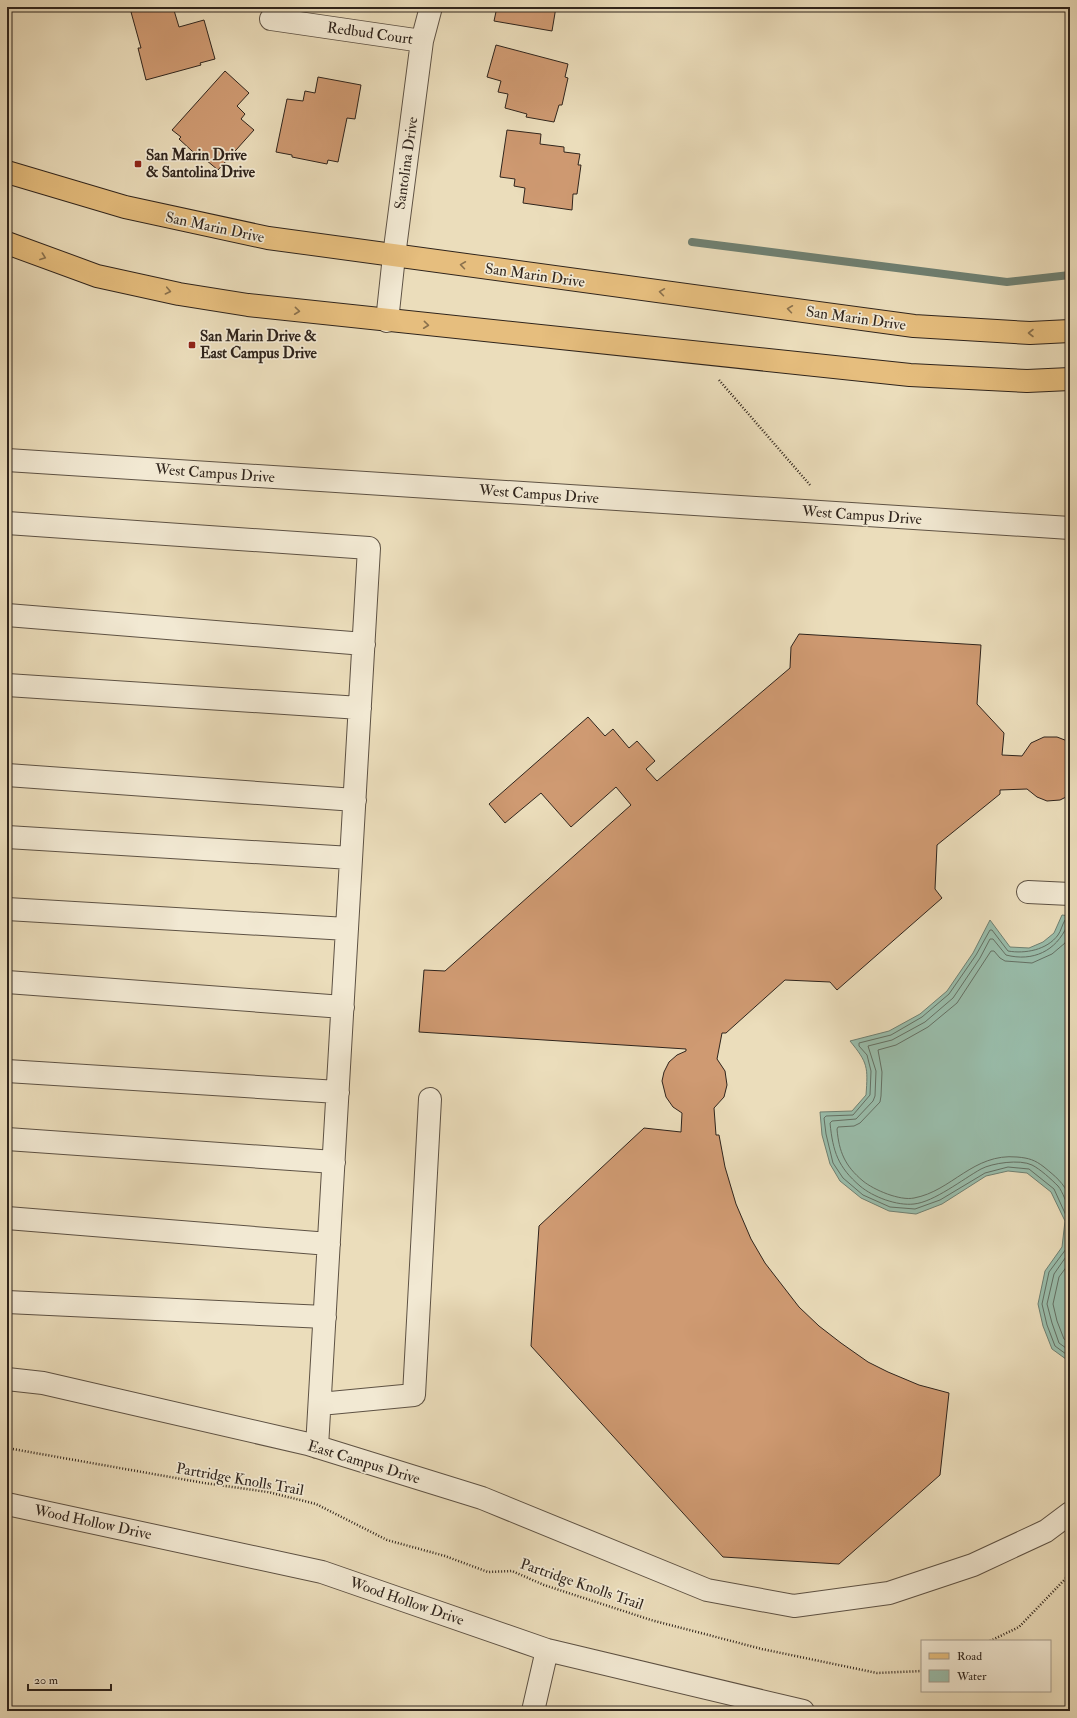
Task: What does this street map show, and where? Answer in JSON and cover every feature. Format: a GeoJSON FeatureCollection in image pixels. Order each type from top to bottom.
{"type":"FeatureCollection","features":[{"type":"Feature","properties":{"kind":"main road","name":"San Marin Drive"},"geometry":{"type":"LineString","coordinates":[[7,172],[125,207],[193,223],[268,238],[914,326],[1030,333],[1070,331]]}},
{"type":"Feature","properties":{"kind":"main road"},"geometry":{"type":"LineString","coordinates":[[7,243],[97,276],[179,294],[248,305],[387,321],[910,375],[1026,381],[1070,379]]}},
{"type":"Feature","properties":{"kind":"street","name":"Santolina Drive"},"geometry":{"type":"LineString","coordinates":[[387,321],[422,41],[431,7]]}},
{"type":"Feature","properties":{"kind":"street","name":"Redbud Court"},"geometry":{"type":"LineString","coordinates":[[271,19],[422,41]]}},
{"type":"Feature","properties":{"kind":"street","name":"West Campus Drive"},"geometry":{"type":"LineString","coordinates":[[7,460],[1070,528]]}},
{"type":"Feature","properties":{"kind":"street"},"geometry":{"type":"LineString","coordinates":[[7,523],[369,548],[318,1447]]}},
{"type":"Feature","properties":{"kind":"street"},"geometry":{"type":"LineString","coordinates":[[7,615],[364,644]]}},
{"type":"Feature","properties":{"kind":"street"},"geometry":{"type":"LineString","coordinates":[[7,685],[360,708]]}},
{"type":"Feature","properties":{"kind":"street"},"geometry":{"type":"LineString","coordinates":[[7,774],[354,800]]}},
{"type":"Feature","properties":{"kind":"street"},"geometry":{"type":"LineString","coordinates":[[7,837],[351,858]]}},
{"type":"Feature","properties":{"kind":"street"},"geometry":{"type":"LineString","coordinates":[[1028,892],[1070,894]]}},
{"type":"Feature","properties":{"kind":"street"},"geometry":{"type":"LineString","coordinates":[[7,909],[347,929]]}},
{"type":"Feature","properties":{"kind":"street"},"geometry":{"type":"LineString","coordinates":[[7,982],[343,1006]]}},
{"type":"Feature","properties":{"kind":"street"},"geometry":{"type":"LineString","coordinates":[[7,1071],[338,1092]]}},
{"type":"Feature","properties":{"kind":"street"},"geometry":{"type":"LineString","coordinates":[[320,1404],[414,1394],[430,1099]]}},
{"type":"Feature","properties":{"kind":"street"},"geometry":{"type":"LineString","coordinates":[[7,1139],[334,1162]]}},
{"type":"Feature","properties":{"kind":"street"},"geometry":{"type":"LineString","coordinates":[[7,1218],[329,1244]]}},
{"type":"Feature","properties":{"kind":"street"},"geometry":{"type":"LineString","coordinates":[[7,1302],[325,1317]]}},
{"type":"Feature","properties":{"kind":"street","name":"East Campus Drive"},"geometry":{"type":"LineString","coordinates":[[7,1379],[43,1383],[318,1447],[482,1498],[707,1590],[794,1606],[889,1593],[973,1565],[1046,1531],[1070,1513]]}},
{"type":"Feature","properties":{"kind":"street","name":"Wood Hollow Drive"},"geometry":{"type":"LineString","coordinates":[[7,1504],[322,1572],[547,1650],[803,1711]]}},
{"type":"Feature","properties":{"kind":"street"},"geometry":{"type":"LineString","coordinates":[[533,1711],[547,1650]]}},
{"type":"Feature","properties":{"kind":"path"},"geometry":{"type":"LineString","coordinates":[[695,353],[835,513]]}},
{"type":"Feature","properties":{"kind":"path","name":"Partridge Knolls Trail"},"geometry":{"type":"LineString","coordinates":[[7,1448],[204,1483],[268,1492],[316,1504],[387,1540],[445,1556],[488,1572],[512,1571],[544,1584],[651,1620],[762,1648],[877,1673],[921,1671]]}},
{"type":"Feature","properties":{"kind":"path"},"geometry":{"type":"LineString","coordinates":[[992,1640],[1019,1628],[1070,1574]]}},
{"type":"Feature","properties":{"kind":"water"},"geometry":{"type":"Polygon","coordinates":[[[1062,915],[1070,916],[1070,1362],[1052,1349],[1043,1326],[1038,1304],[1045,1271],[1062,1247],[1065,1221],[1051,1192],[1027,1173],[1008,1171],[986,1176],[942,1204],[916,1214],[889,1211],[861,1198],[840,1181],[830,1164],[822,1135],[820,1112],[852,1111],[866,1095],[866,1066],[864,1060],[850,1041],[889,1031],[920,1014],[947,991],[973,953],[990,920],[1010,947],[1029,948],[1043,942],[1054,933],[1062,915]]]}},
{"type":"Feature","properties":{"kind":"building"},"geometry":{"type":"Polygon","coordinates":[[[149,7],[173,7],[179,27],[204,20],[215,59],[200,63],[201,65],[146,80],[138,48],[141,48],[131,12],[149,7]]]}},
{"type":"Feature","properties":{"kind":"building"},"geometry":{"type":"Polygon","coordinates":[[[497,7],[556,7],[552,31],[494,21],[497,7]]]}},
{"type":"Feature","properties":{"kind":"building"},"geometry":{"type":"Polygon","coordinates":[[[496,45],[568,64],[565,77],[568,78],[562,105],[559,105],[554,122],[526,117],[527,114],[505,108],[508,94],[498,92],[501,81],[487,77],[496,45]]]}},
{"type":"Feature","properties":{"kind":"building"},"geometry":{"type":"Polygon","coordinates":[[[225,71],[249,93],[237,106],[245,114],[241,119],[254,130],[218,170],[206,160],[204,162],[179,139],[181,137],[172,130],[225,71]]]}},
{"type":"Feature","properties":{"kind":"building"},"geometry":{"type":"Polygon","coordinates":[[[318,77],[361,85],[355,119],[347,118],[338,162],[328,160],[327,164],[292,157],[292,155],[276,152],[287,99],[303,101],[305,91],[315,93],[318,77]]]}},
{"type":"Feature","properties":{"kind":"building"},"geometry":{"type":"Polygon","coordinates":[[[507,130],[541,134],[540,144],[564,147],[564,152],[580,154],[578,165],[581,165],[577,194],[573,194],[572,210],[523,203],[525,188],[514,186],[515,179],[500,177],[507,130]]]}},
{"type":"Feature","properties":{"kind":"building"},"geometry":{"type":"Polygon","coordinates":[[[799,634],[981,645],[977,704],[1004,733],[1002,755],[1022,756],[1031,743],[1044,737],[1057,737],[1070,742],[1070,795],[1060,800],[1047,801],[1037,797],[1027,789],[1000,790],[1000,794],[937,845],[935,889],[942,898],[837,990],[830,982],[785,980],[726,1033],[722,1033],[717,1059],[725,1071],[727,1085],[724,1097],[714,1108],[716,1135],[719,1135],[725,1167],[736,1204],[751,1239],[765,1263],[799,1307],[819,1326],[841,1343],[868,1362],[888,1372],[919,1385],[949,1393],[940,1475],[839,1564],[723,1557],[531,1346],[539,1226],[644,1128],[681,1132],[682,1113],[673,1107],[666,1097],[662,1081],[664,1072],[669,1062],[677,1055],[686,1051],[686,1049],[419,1032],[424,970],[445,971],[631,805],[616,787],[571,827],[541,793],[505,823],[489,804],[588,717],[605,736],[613,729],[629,748],[637,741],[655,761],[646,769],[657,781],[790,668],[791,647],[799,634]]]}},
{"type":"Feature","properties":{"kind":"waterway"},"geometry":{"type":"LineString","coordinates":[[692,242],[1007,282],[1070,275]]}},
{"type":"Feature","properties":{"kind":"place","name":"San Marin Drive & Santolina Drive"},"geometry":{"type":"Point","coordinates":[138,164]}},
{"type":"Feature","properties":{"kind":"place","name":"San Marin Drive & East Campus Drive"},"geometry":{"type":"Point","coordinates":[192,345]}}]}
